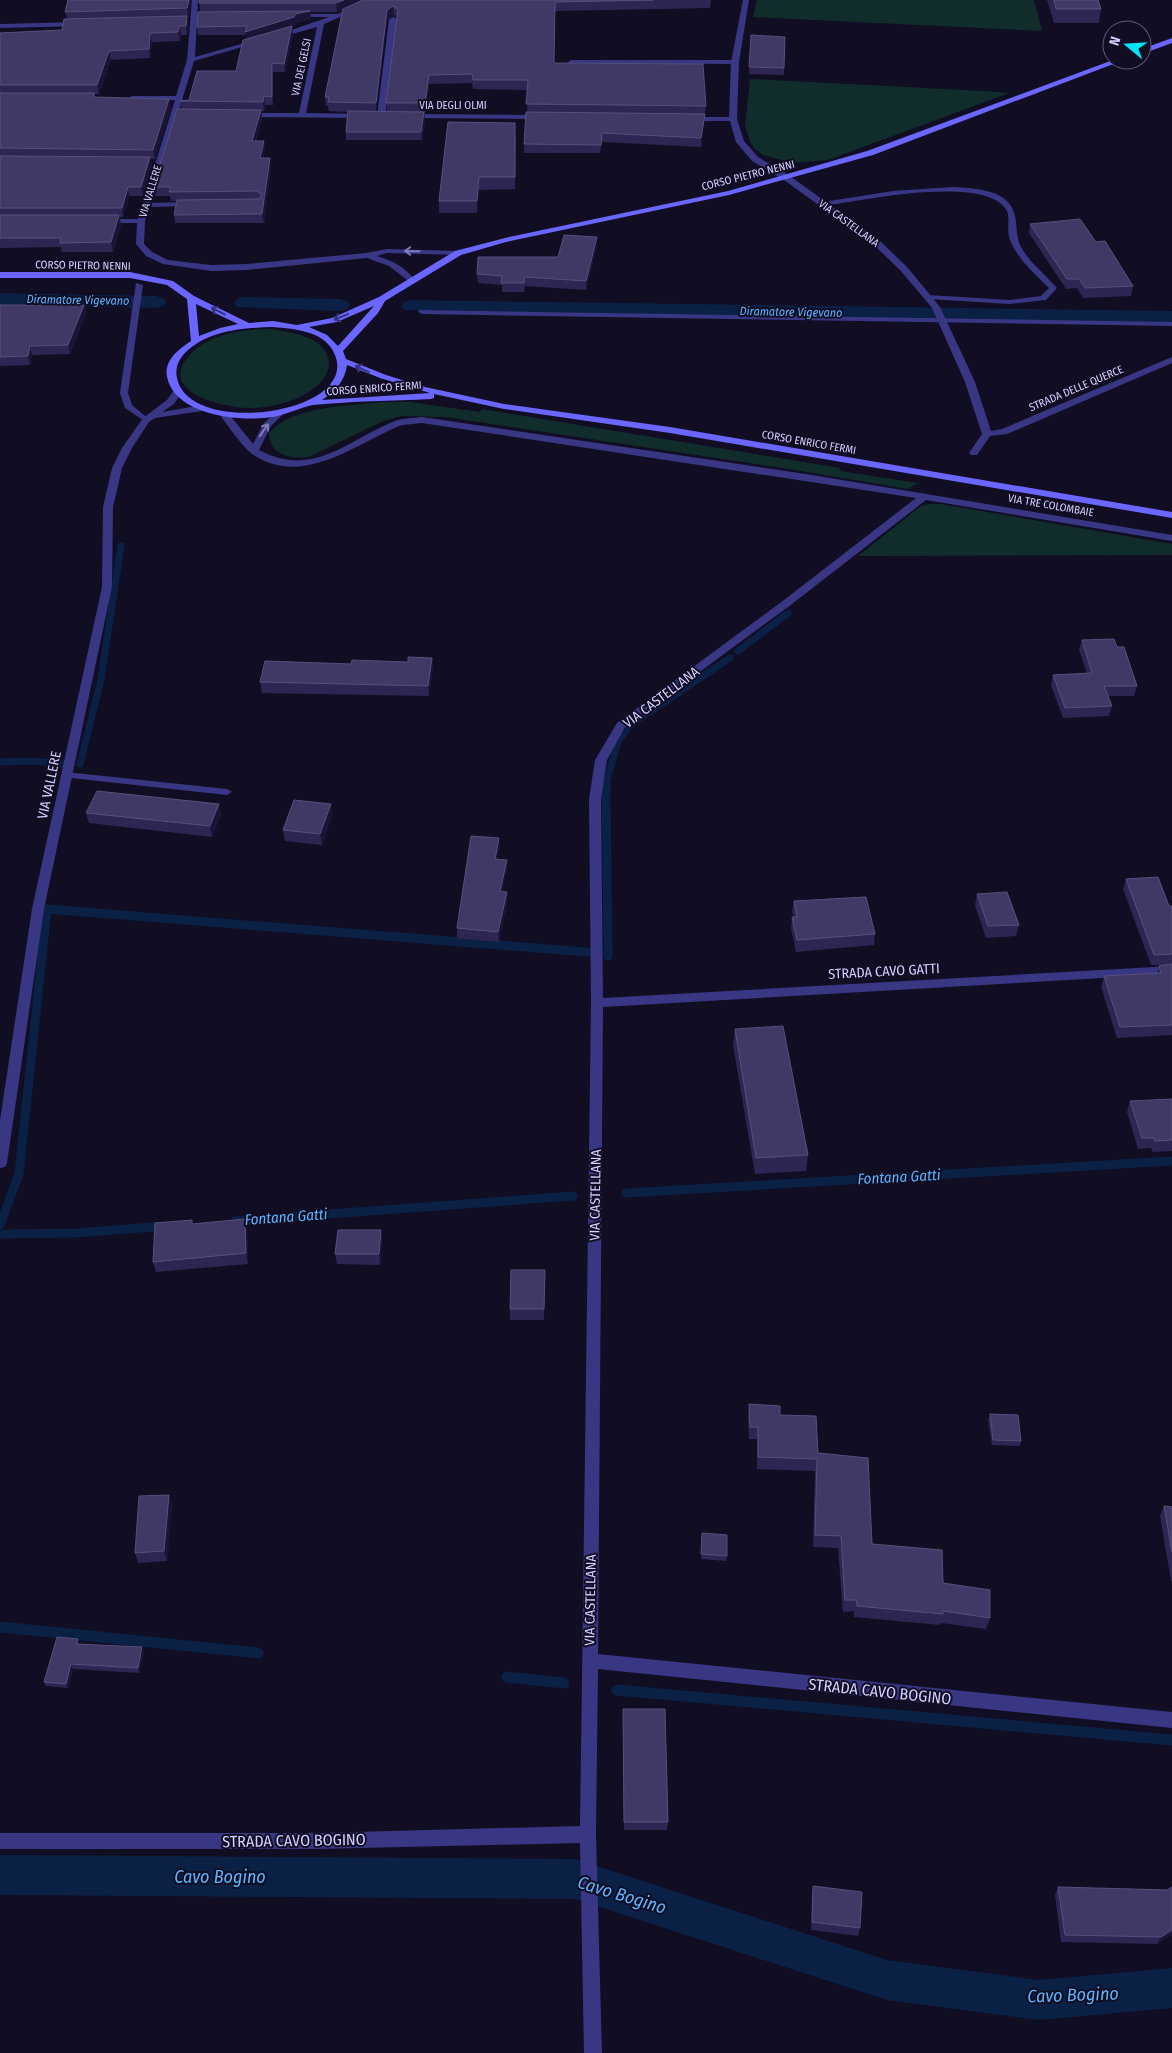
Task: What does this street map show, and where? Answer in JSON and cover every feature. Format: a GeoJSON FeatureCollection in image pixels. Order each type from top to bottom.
{"type":"FeatureCollection","features":[{"type":"Feature","properties":{"kind":"main road"},"geometry":{"type":"LineString","coordinates":[[1152,48],[1172,40]]}},
{"type":"Feature","properties":{"kind":"main road","name":"CORSO PIETRO NENNI"},"geometry":{"type":"LineString","coordinates":[[298,327],[334,320],[382,299],[458,253],[505,240],[728,193],[870,154],[1102,67]]}},
{"type":"Feature","properties":{"kind":"main road","name":"CORSO PIETRO NENNI"},"geometry":{"type":"LineString","coordinates":[[0,275],[130,276],[170,283],[191,298],[246,325]]}},
{"type":"Feature","properties":{"kind":"main road"},"geometry":{"type":"LineString","coordinates":[[191,298],[195,341]]}},
{"type":"Feature","properties":{"kind":"main road","name":"CORSO PIETRO NENNI"},"geometry":{"type":"LineString","coordinates":[[339,350],[375,311],[382,299]]}},
{"type":"Feature","properties":{"kind":"main road"},"geometry":{"type":"LineString","coordinates":[[273,324],[298,327],[323,336],[339,350],[344,361],[342,373],[336,384],[309,404],[280,412],[254,416],[225,415],[187,401],[177,392],[170,380],[172,366],[180,353],[195,341],[218,331],[246,325],[273,324]]}},
{"type":"Feature","properties":{"kind":"main road","name":"CORSO ENRICO FERMI"},"geometry":{"type":"LineString","coordinates":[[344,361],[379,377],[441,395],[671,430],[1172,515]]}},
{"type":"Feature","properties":{"kind":"main road","name":"CORSO ENRICO FERMI"},"geometry":{"type":"LineString","coordinates":[[309,404],[441,395]]}},
{"type":"Feature","properties":{"kind":"street","name":"VIA VALLERE"},"geometry":{"type":"LineString","coordinates":[[195,0],[191,60],[140,221],[140,244],[149,254],[166,262],[211,268],[248,267],[366,256],[387,251],[458,253]]}},
{"type":"Feature","properties":{"kind":"street"},"geometry":{"type":"LineString","coordinates":[[191,60],[322,23],[377,0]]}},
{"type":"Feature","properties":{"kind":"street","name":"VIA CASTELLANA"},"geometry":{"type":"LineString","coordinates":[[746,0],[735,62],[733,119],[740,142],[755,159],[787,178],[892,256],[928,297],[936,307],[970,382],[987,434]]}},
{"type":"Feature","properties":{"kind":"street"},"geometry":{"type":"LineString","coordinates":[[282,15],[341,15]]}},
{"type":"Feature","properties":{"kind":"street"},"geometry":{"type":"LineString","coordinates":[[184,21],[204,16]]}},
{"type":"Feature","properties":{"kind":"street"},"geometry":{"type":"LineString","coordinates":[[381,116],[393,19]]}},
{"type":"Feature","properties":{"kind":"street","name":"VIA DEI GELSI"},"geometry":{"type":"LineString","coordinates":[[302,115],[322,23]]}},
{"type":"Feature","properties":{"kind":"street"},"geometry":{"type":"LineString","coordinates":[[0,26],[87,24]]}},
{"type":"Feature","properties":{"kind":"street"},"geometry":{"type":"LineString","coordinates":[[119,98],[179,98]]}},
{"type":"Feature","properties":{"kind":"street"},"geometry":{"type":"LineString","coordinates":[[174,114],[184,114]]}},
{"type":"Feature","properties":{"kind":"street"},"geometry":{"type":"LineString","coordinates":[[233,115],[390,116]]}},
{"type":"Feature","properties":{"kind":"street","name":"VIA DEGLI OLMI"},"geometry":{"type":"LineString","coordinates":[[400,116],[547,118]]}},
{"type":"Feature","properties":{"kind":"street"},"geometry":{"type":"LineString","coordinates":[[684,119],[733,119]]}},
{"type":"Feature","properties":{"kind":"street"},"geometry":{"type":"LineString","coordinates":[[149,163],[159,163]]}},
{"type":"Feature","properties":{"kind":"street"},"geometry":{"type":"LineString","coordinates":[[94,221],[140,221]]}},
{"type":"Feature","properties":{"kind":"street","name":"VIA VALLERE"},"geometry":{"type":"LineString","coordinates":[[366,256],[393,263],[401,268],[411,280]]}},
{"type":"Feature","properties":{"kind":"street","name":"STRADA DELLE QUERCE"},"geometry":{"type":"LineString","coordinates":[[987,434],[1004,432],[1172,360]]}},
{"type":"Feature","properties":{"kind":"street","name":"VIA VALLERE"},"geometry":{"type":"LineString","coordinates":[[0,1163],[6,1098],[38,909],[107,587],[108,507],[117,468],[146,420],[171,402],[177,392]]}},
{"type":"Feature","properties":{"kind":"street"},"geometry":{"type":"LineString","coordinates":[[146,420],[168,413],[202,408]]}},
{"type":"Feature","properties":{"kind":"street"},"geometry":{"type":"LineString","coordinates":[[225,415],[254,451],[267,425],[280,412]]}},
{"type":"Feature","properties":{"kind":"street","name":"VIA TRE COLOMBAIE"},"geometry":{"type":"LineString","coordinates":[[254,451],[282,463],[303,464],[331,457],[399,423],[422,420],[926,496],[1172,538]]}},
{"type":"Feature","properties":{"kind":"street"},"geometry":{"type":"LineString","coordinates":[[974,453],[987,434]]}},
{"type":"Feature","properties":{"kind":"street","name":"VIA CASTELLANA"},"geometry":{"type":"LineString","coordinates":[[593,2053],[588,1851],[589,1661],[597,1003],[595,799],[601,760],[621,725],[788,602],[926,496]]}},
{"type":"Feature","properties":{"kind":"street","name":"STRADA CAVO GATTI"},"geometry":{"type":"LineString","coordinates":[[597,1003],[1172,970]]}},
{"type":"Feature","properties":{"kind":"street","name":"STRADA CAVO BOGINO"},"geometry":{"type":"LineString","coordinates":[[589,1661],[1172,1720]]}},
{"type":"Feature","properties":{"kind":"street","name":"STRADA CAVO BOGINO"},"geometry":{"type":"LineString","coordinates":[[0,1841],[317,1841],[588,1834]]}},
{"type":"Feature","properties":{"kind":"lane"},"geometry":{"type":"LineString","coordinates":[[571,62],[735,62]]}},
{"type":"Feature","properties":{"kind":"lane"},"geometry":{"type":"LineString","coordinates":[[823,204],[927,189],[967,189],[983,193],[1002,201],[1010,211],[1012,235],[1017,248],[1053,288],[1043,298],[1010,302],[928,297]]}},
{"type":"Feature","properties":{"kind":"lane"},"geometry":{"type":"LineString","coordinates":[[146,205],[201,204]]}},
{"type":"Feature","properties":{"kind":"lane"},"geometry":{"type":"LineString","coordinates":[[138,290],[124,393],[128,406],[146,420]]}},
{"type":"Feature","properties":{"kind":"lane"},"geometry":{"type":"LineString","coordinates":[[422,312],[1172,324]]}},
{"type":"Feature","properties":{"kind":"lane"},"geometry":{"type":"LineString","coordinates":[[66,775],[227,792]]}},
{"type":"Feature","properties":{"kind":"green space"},"geometry":{"type":"Polygon","coordinates":[[[757,0],[1034,0],[1042,31],[753,17],[757,0]]]}},
{"type":"Feature","properties":{"kind":"green space"},"geometry":{"type":"Polygon","coordinates":[[[750,79],[1009,93],[828,160],[792,163],[763,155],[754,148],[750,141],[745,126],[750,79]]]}},
{"type":"Feature","properties":{"kind":"green space"},"geometry":{"type":"Polygon","coordinates":[[[269,329],[311,339],[324,350],[329,361],[327,372],[319,384],[312,390],[288,402],[271,406],[241,408],[213,402],[199,396],[188,389],[181,380],[181,369],[189,356],[206,342],[226,334],[247,330],[269,329]]]}},
{"type":"Feature","properties":{"kind":"green space"},"geometry":{"type":"Polygon","coordinates":[[[381,402],[410,402],[480,412],[482,409],[840,468],[840,471],[918,483],[908,489],[445,417],[401,416],[383,421],[309,457],[283,454],[273,447],[270,441],[269,433],[280,424],[306,412],[381,402]]]}},
{"type":"Feature","properties":{"kind":"green space"},"geometry":{"type":"Polygon","coordinates":[[[941,504],[1172,544],[1172,555],[858,556],[921,506],[941,504]]]}},
{"type":"Feature","properties":{"kind":"building"},"geometry":{"type":"Polygon","coordinates":[[[68,0],[189,0],[187,8],[65,12],[68,0]]]}},
{"type":"Feature","properties":{"kind":"building"},"geometry":{"type":"Polygon","coordinates":[[[199,0],[344,0],[336,3],[199,3],[199,0]]]}},
{"type":"Feature","properties":{"kind":"building"},"geometry":{"type":"Polygon","coordinates":[[[363,0],[653,0],[555,2],[554,63],[703,64],[706,106],[526,104],[528,80],[473,80],[472,74],[429,75],[425,103],[386,103],[398,10],[393,6],[387,10],[376,103],[328,102],[329,97],[325,97],[343,9],[363,0]]]}},
{"type":"Feature","properties":{"kind":"building"},"geometry":{"type":"Polygon","coordinates":[[[1054,0],[1098,0],[1101,9],[1056,9],[1054,0]]]}},
{"type":"Feature","properties":{"kind":"building"},"geometry":{"type":"Polygon","coordinates":[[[310,11],[295,14],[294,17],[245,32],[247,26],[197,27],[198,12],[310,11]]]}},
{"type":"Feature","properties":{"kind":"building"},"geometry":{"type":"Polygon","coordinates":[[[187,16],[186,26],[179,26],[178,32],[150,33],[149,49],[109,51],[97,85],[0,85],[0,33],[62,30],[64,19],[187,16]]]}},
{"type":"Feature","properties":{"kind":"building"},"geometry":{"type":"Polygon","coordinates":[[[292,26],[284,64],[272,63],[272,97],[264,96],[263,102],[180,101],[189,100],[197,71],[236,71],[243,40],[292,26]]]}},
{"type":"Feature","properties":{"kind":"building"},"geometry":{"type":"Polygon","coordinates":[[[751,35],[785,37],[784,68],[749,67],[751,35]]]}},
{"type":"Feature","properties":{"kind":"building"},"geometry":{"type":"Polygon","coordinates":[[[0,93],[94,93],[93,97],[169,99],[153,150],[0,148],[0,93]]]}},
{"type":"Feature","properties":{"kind":"building"},"geometry":{"type":"Polygon","coordinates":[[[177,109],[261,110],[252,141],[264,141],[260,158],[270,158],[262,214],[174,215],[177,200],[259,199],[262,194],[256,191],[169,192],[171,187],[153,187],[177,109]]]}},
{"type":"Feature","properties":{"kind":"building"},"geometry":{"type":"Polygon","coordinates":[[[348,111],[424,112],[421,132],[346,132],[348,111]]]}},
{"type":"Feature","properties":{"kind":"building"},"geometry":{"type":"Polygon","coordinates":[[[526,112],[705,114],[701,138],[602,133],[601,145],[524,144],[526,112]]]}},
{"type":"Feature","properties":{"kind":"building"},"geometry":{"type":"Polygon","coordinates":[[[448,122],[515,123],[515,177],[479,177],[477,201],[439,201],[448,122]]]}},
{"type":"Feature","properties":{"kind":"building"},"geometry":{"type":"Polygon","coordinates":[[[0,156],[150,157],[141,187],[128,187],[122,208],[0,208],[0,156]]]}},
{"type":"Feature","properties":{"kind":"building"},"geometry":{"type":"Polygon","coordinates":[[[0,215],[119,215],[111,242],[60,243],[61,238],[0,238],[0,215]]]}},
{"type":"Feature","properties":{"kind":"building"},"geometry":{"type":"Polygon","coordinates":[[[1080,219],[1096,242],[1105,241],[1133,286],[1085,288],[1079,279],[1067,279],[1030,224],[1080,219]]]}},
{"type":"Feature","properties":{"kind":"building"},"geometry":{"type":"Polygon","coordinates":[[[564,235],[597,237],[586,281],[524,277],[524,283],[501,283],[502,276],[477,274],[478,257],[558,257],[564,235]]]}},
{"type":"Feature","properties":{"kind":"building"},"geometry":{"type":"Polygon","coordinates":[[[0,305],[84,305],[68,345],[30,346],[28,356],[0,357],[0,305]]]}},
{"type":"Feature","properties":{"kind":"building"},"geometry":{"type":"Polygon","coordinates":[[[1114,639],[1117,647],[1124,647],[1137,686],[1104,686],[1112,706],[1065,708],[1053,675],[1092,673],[1082,640],[1114,639]]]}},
{"type":"Feature","properties":{"kind":"building"},"geometry":{"type":"Polygon","coordinates":[[[408,657],[432,658],[428,686],[260,682],[265,661],[351,664],[352,660],[408,662],[408,657]]]}},
{"type":"Feature","properties":{"kind":"building"},"geometry":{"type":"Polygon","coordinates":[[[97,791],[219,804],[210,826],[86,813],[97,791]]]}},
{"type":"Feature","properties":{"kind":"building"},"geometry":{"type":"Polygon","coordinates":[[[294,800],[331,804],[320,834],[283,830],[294,800]]]}},
{"type":"Feature","properties":{"kind":"building"},"geometry":{"type":"Polygon","coordinates":[[[471,836],[499,838],[495,859],[507,860],[500,891],[507,892],[498,932],[457,928],[471,836]]]}},
{"type":"Feature","properties":{"kind":"building"},"geometry":{"type":"Polygon","coordinates":[[[1158,877],[1169,906],[1172,906],[1172,954],[1154,955],[1126,879],[1158,877]]]}},
{"type":"Feature","properties":{"kind":"building"},"geometry":{"type":"Polygon","coordinates":[[[1007,892],[1019,925],[988,926],[977,894],[1007,892]]]}},
{"type":"Feature","properties":{"kind":"building"},"geometry":{"type":"Polygon","coordinates":[[[866,897],[875,934],[797,940],[792,917],[797,917],[794,901],[866,897]]]}},
{"type":"Feature","properties":{"kind":"building"},"geometry":{"type":"Polygon","coordinates":[[[1172,964],[1172,1025],[1120,1027],[1104,976],[1161,973],[1159,966],[1172,964]]]}},
{"type":"Feature","properties":{"kind":"building"},"geometry":{"type":"Polygon","coordinates":[[[783,1026],[808,1155],[756,1158],[735,1029],[783,1026]]]}},
{"type":"Feature","properties":{"kind":"building"},"geometry":{"type":"Polygon","coordinates":[[[1172,1099],[1172,1140],[1155,1141],[1154,1138],[1142,1138],[1130,1101],[1172,1099]]]}},
{"type":"Feature","properties":{"kind":"building"},"geometry":{"type":"Polygon","coordinates":[[[245,1219],[246,1253],[153,1262],[155,1223],[192,1220],[192,1224],[245,1219]]]}},
{"type":"Feature","properties":{"kind":"building"},"geometry":{"type":"Polygon","coordinates":[[[338,1230],[381,1230],[379,1254],[335,1254],[338,1230]]]}},
{"type":"Feature","properties":{"kind":"building"},"geometry":{"type":"Polygon","coordinates":[[[511,1270],[545,1270],[544,1309],[510,1309],[511,1270]]]}},
{"type":"Feature","properties":{"kind":"building"},"geometry":{"type":"Polygon","coordinates":[[[749,1404],[780,1406],[780,1415],[816,1416],[818,1453],[868,1458],[872,1544],[942,1550],[943,1583],[990,1590],[990,1618],[943,1611],[943,1614],[857,1606],[856,1600],[845,1600],[841,1536],[815,1535],[817,1459],[758,1457],[758,1427],[750,1427],[749,1404]]]}},
{"type":"Feature","properties":{"kind":"building"},"geometry":{"type":"Polygon","coordinates":[[[990,1414],[1018,1415],[1021,1441],[993,1440],[990,1414]]]}},
{"type":"Feature","properties":{"kind":"building"},"geometry":{"type":"Polygon","coordinates":[[[169,1495],[164,1551],[135,1553],[139,1496],[169,1495]]]}},
{"type":"Feature","properties":{"kind":"building"},"geometry":{"type":"Polygon","coordinates":[[[1164,1506],[1172,1507],[1172,1552],[1164,1506]]]}},
{"type":"Feature","properties":{"kind":"building"},"geometry":{"type":"Polygon","coordinates":[[[702,1533],[727,1535],[727,1556],[701,1554],[702,1533]]]}},
{"type":"Feature","properties":{"kind":"building"},"geometry":{"type":"Polygon","coordinates":[[[57,1637],[78,1639],[77,1644],[142,1647],[138,1668],[71,1664],[66,1684],[44,1682],[57,1637]]]}},
{"type":"Feature","properties":{"kind":"building"},"geometry":{"type":"Polygon","coordinates":[[[623,1709],[665,1709],[668,1822],[624,1822],[623,1709]]]}},
{"type":"Feature","properties":{"kind":"building"},"geometry":{"type":"Polygon","coordinates":[[[813,1886],[862,1892],[860,1928],[812,1922],[813,1886]]]}},
{"type":"Feature","properties":{"kind":"building"},"geometry":{"type":"Polygon","coordinates":[[[1058,1887],[1167,1890],[1172,1887],[1172,1930],[1161,1937],[1065,1935],[1058,1887]]]}},
{"type":"Feature","properties":{"kind":"waterway","name":"Diramatore Vigevano"},"geometry":{"type":"LineString","coordinates":[[0,299],[156,302]]}},
{"type":"Feature","properties":{"kind":"waterway","name":"Diramatore Vigevano"},"geometry":{"type":"LineString","coordinates":[[244,303],[340,305]]}},
{"type":"Feature","properties":{"kind":"waterway","name":"Diramatore Vigevano"},"geometry":{"type":"LineString","coordinates":[[411,306],[1172,317]]}},
{"type":"Feature","properties":{"kind":"waterway"},"geometry":{"type":"LineString","coordinates":[[80,764],[101,679],[121,546]]}},
{"type":"Feature","properties":{"kind":"waterway"},"geometry":{"type":"LineString","coordinates":[[738,651],[788,613]]}},
{"type":"Feature","properties":{"kind":"waterway"},"geometry":{"type":"LineString","coordinates":[[605,787],[618,742],[630,725],[730,658]]}},
{"type":"Feature","properties":{"kind":"waterway"},"geometry":{"type":"LineString","coordinates":[[0,762],[33,761],[62,764]]}},
{"type":"Feature","properties":{"kind":"waterway"},"geometry":{"type":"LineString","coordinates":[[606,785],[608,956]]}},
{"type":"Feature","properties":{"kind":"waterway"},"geometry":{"type":"LineString","coordinates":[[0,1225],[19,1174],[47,909],[587,952]]}},
{"type":"Feature","properties":{"kind":"waterway","name":"Fontana Gatti"},"geometry":{"type":"LineString","coordinates":[[626,1193],[1172,1161]]}},
{"type":"Feature","properties":{"kind":"waterway","name":"Fontana Gatti"},"geometry":{"type":"LineString","coordinates":[[235,1221],[573,1196]]}},
{"type":"Feature","properties":{"kind":"waterway","name":"Fontana Gatti"},"geometry":{"type":"LineString","coordinates":[[0,1234],[77,1233],[164,1226]]}},
{"type":"Feature","properties":{"kind":"waterway"},"geometry":{"type":"LineString","coordinates":[[0,1627],[258,1653]]}},
{"type":"Feature","properties":{"kind":"waterway"},"geometry":{"type":"LineString","coordinates":[[507,1677],[564,1683]]}},
{"type":"Feature","properties":{"kind":"waterway"},"geometry":{"type":"LineString","coordinates":[[617,1690],[1172,1740]]}},
{"type":"Feature","properties":{"kind":"waterway","name":"Cavo Bogino"},"geometry":{"type":"LineString","coordinates":[[0,1875],[575,1879],[887,1980],[1039,2000],[1172,1988]]}}]}
